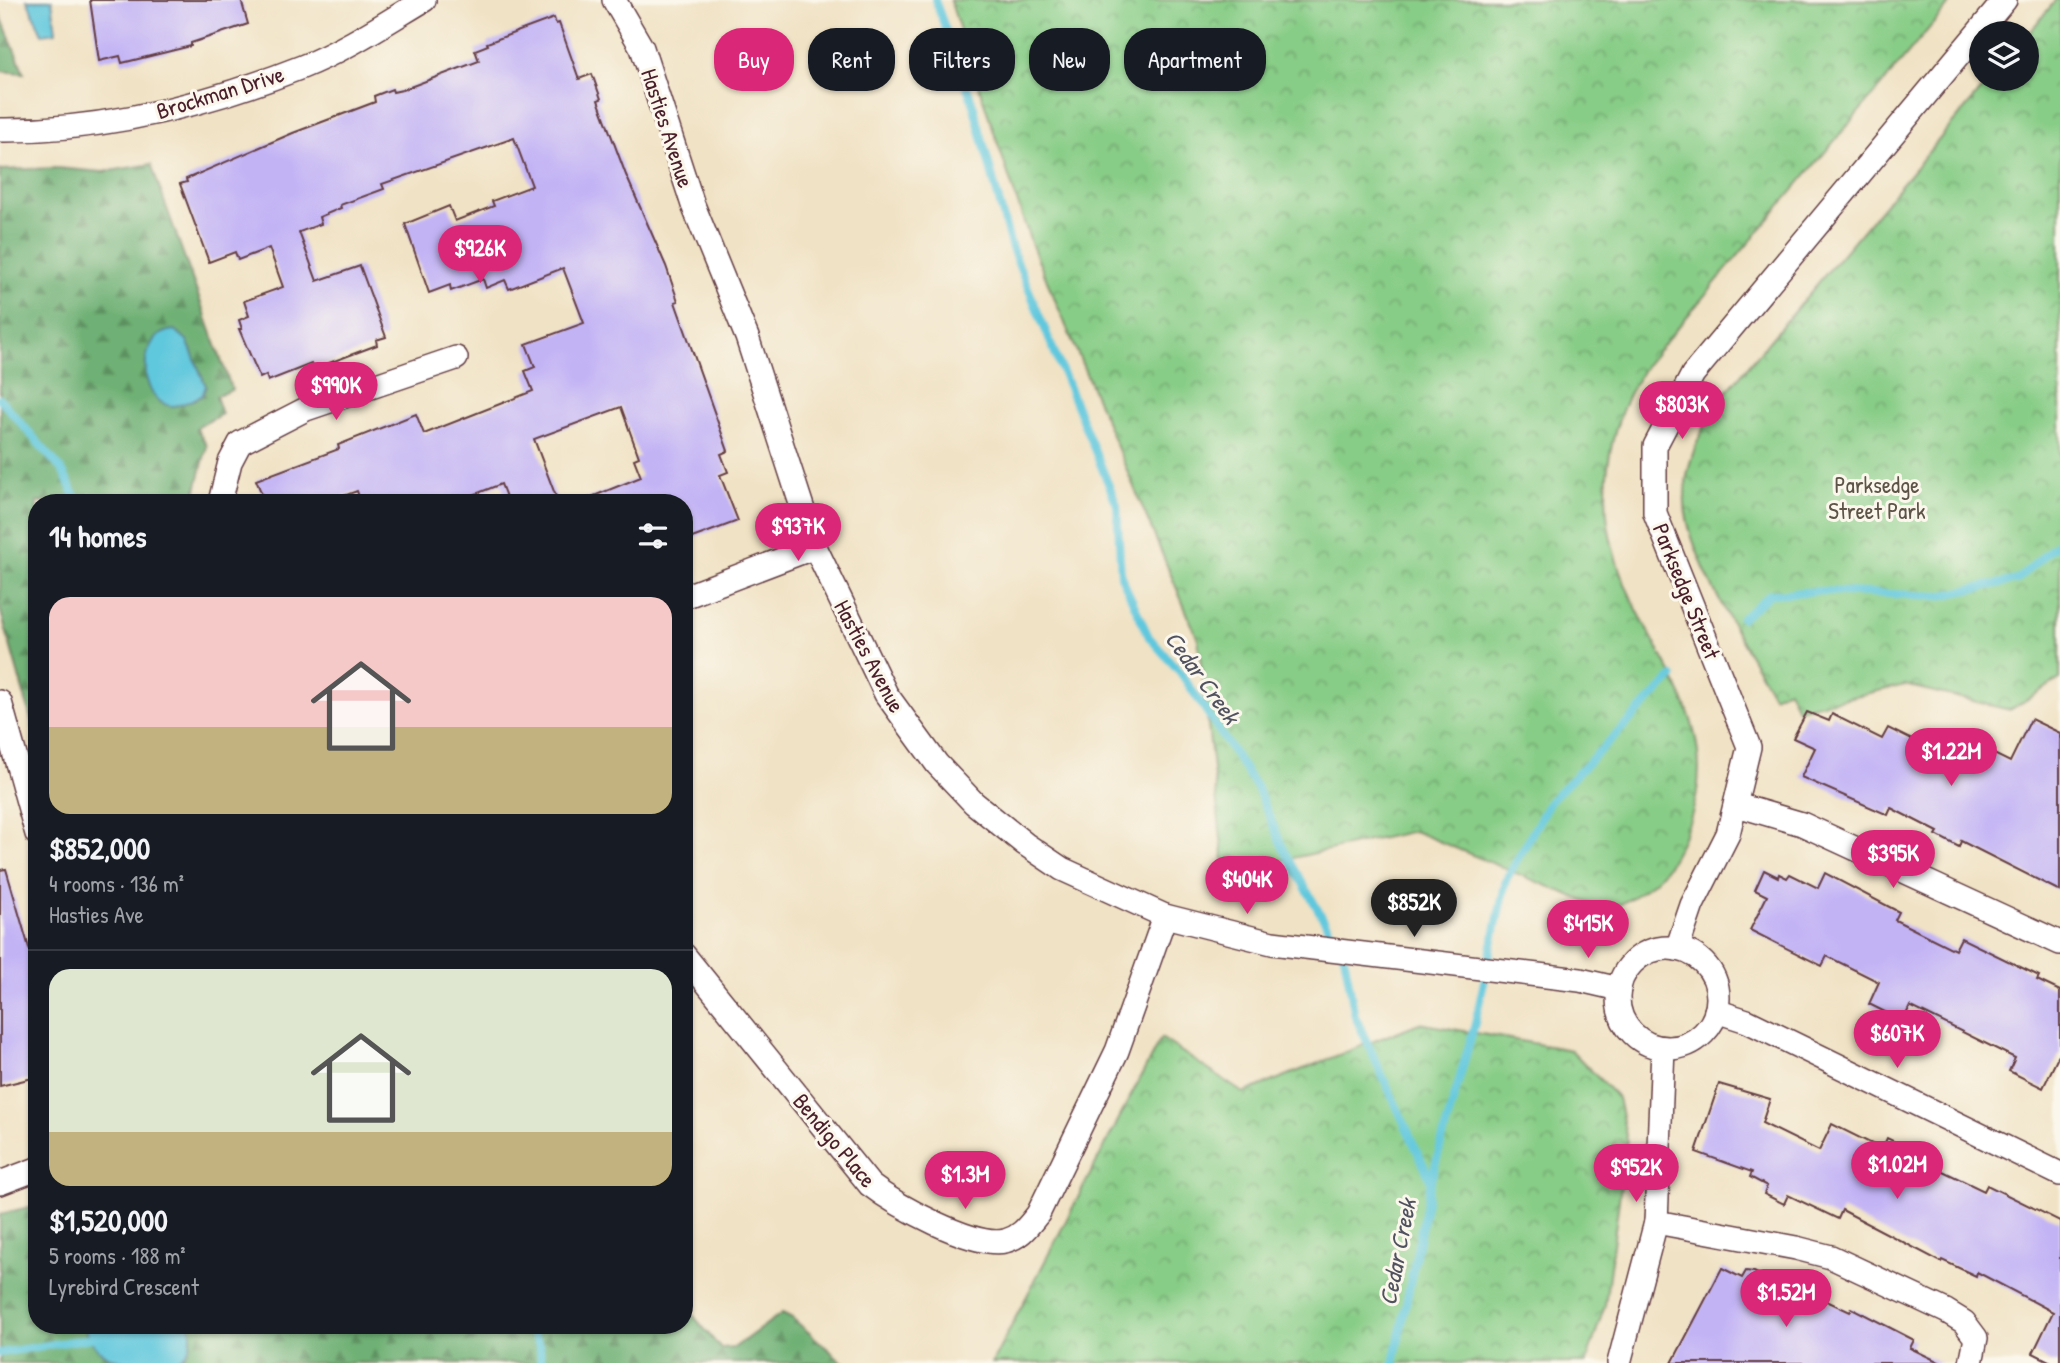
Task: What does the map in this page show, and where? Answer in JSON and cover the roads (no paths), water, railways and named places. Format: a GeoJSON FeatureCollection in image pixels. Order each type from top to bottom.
{"type":"FeatureCollection","features":[{"type":"Feature","properties":{"kind":"street","name":"Brockman Drive"},"geometry":{"type":"LineString","coordinates":[[7,130],[96,123],[142,115],[233,89],[302,67],[356,40],[424,0]]}},
{"type":"Feature","properties":{"kind":"street","name":"Hasties Avenue"},"geometry":{"type":"LineString","coordinates":[[614,0],[642,48],[693,205],[747,337],[815,547],[886,694],[937,764],[974,803],[1062,869],[1165,916],[1213,930],[1272,943],[1619,989]]}},
{"type":"Feature","properties":{"kind":"street","name":"Parksedge Street"},"geometry":{"type":"LineString","coordinates":[[1677,948],[1692,905],[1728,834],[1749,747],[1655,513],[1655,446],[1693,374],[2004,0]]}},
{"type":"Feature","properties":{"kind":"street"},"geometry":{"type":"LineString","coordinates":[[222,494],[230,462],[240,443],[306,409],[456,358]]}},
{"type":"Feature","properties":{"kind":"street"},"geometry":{"type":"LineString","coordinates":[[693,594],[815,547]]}},
{"type":"Feature","properties":{"kind":"street"},"geometry":{"type":"LineString","coordinates":[[0,702],[28,802]]}},
{"type":"Feature","properties":{"kind":"street"},"geometry":{"type":"LineString","coordinates":[[1737,805],[1802,824],[2060,943]]}},
{"type":"Feature","properties":{"kind":"street","name":"Bendigo Place"},"geometry":{"type":"LineString","coordinates":[[693,966],[870,1185],[885,1197],[977,1240],[996,1242],[1023,1233],[1038,1214],[1117,1051],[1165,916]]}},
{"type":"Feature","properties":{"kind":"street"},"geometry":{"type":"LineString","coordinates":[[1664,948],[1677,948],[1690,953],[1710,971],[1718,998],[1716,1011],[1701,1035],[1689,1042],[1663,1048],[1649,1044],[1628,1028],[1618,1003],[1619,989],[1622,976],[1639,956],[1664,948]]}},
{"type":"Feature","properties":{"kind":"street"},"geometry":{"type":"LineString","coordinates":[[1716,1011],[1747,1021],[2060,1174]]}},
{"type":"Feature","properties":{"kind":"street"},"geometry":{"type":"LineString","coordinates":[[1619,1363],[1656,1222],[1663,1048]]}},
{"type":"Feature","properties":{"kind":"street"},"geometry":{"type":"LineString","coordinates":[[0,1183],[28,1172]]}},
{"type":"Feature","properties":{"kind":"street"},"geometry":{"type":"LineString","coordinates":[[1656,1222],[1796,1248],[1866,1272],[1964,1322],[1976,1338],[1971,1363]]}},
{"type":"Feature","properties":{"kind":"water"},"geometry":{"type":"Polygon","coordinates":[[[27,0],[52,0],[56,32],[42,34],[27,0]]]}},
{"type":"Feature","properties":{"kind":"water"},"geometry":{"type":"Polygon","coordinates":[[[175,330],[187,340],[206,386],[202,396],[171,406],[160,402],[152,393],[146,367],[147,353],[153,342],[162,333],[175,330]]]}},
{"type":"Feature","properties":{"kind":"water"},"geometry":{"type":"Polygon","coordinates":[[[87,1334],[191,1334],[191,1337],[190,1346],[182,1357],[167,1362],[137,1363],[108,1356],[100,1351],[87,1334]]]}},
{"type":"Feature","properties":{"kind":"waterway","name":"Cedar Creek"},"geometry":{"type":"LineString","coordinates":[[935,0],[973,104],[1011,246],[1117,505],[1121,576],[1149,637],[1180,672],[1257,788],[1285,852],[1344,955],[1355,1016],[1431,1181],[1394,1363]]}},
{"type":"Feature","properties":{"kind":"waterway"},"geometry":{"type":"LineString","coordinates":[[0,399],[62,470],[74,494]]}},
{"type":"Feature","properties":{"kind":"waterway"},"geometry":{"type":"LineString","coordinates":[[1742,618],[1770,594],[1822,591],[1939,596],[2017,580],[2060,541]]}},
{"type":"Feature","properties":{"kind":"waterway"},"geometry":{"type":"LineString","coordinates":[[1431,1180],[1475,1023],[1506,880],[1550,801],[1673,677]]}},
{"type":"Feature","properties":{"kind":"waterway"},"geometry":{"type":"LineString","coordinates":[[533,1334],[540,1347],[541,1363]]}},
{"type":"Feature","properties":{"kind":"waterway"},"geometry":{"type":"LineString","coordinates":[[0,1353],[97,1337]]}},
{"type":"Feature","properties":{"kind":"park label","name":"Parksedge Street Park"},"geometry":{"type":"Point","coordinates":[1877,497]}}]}
